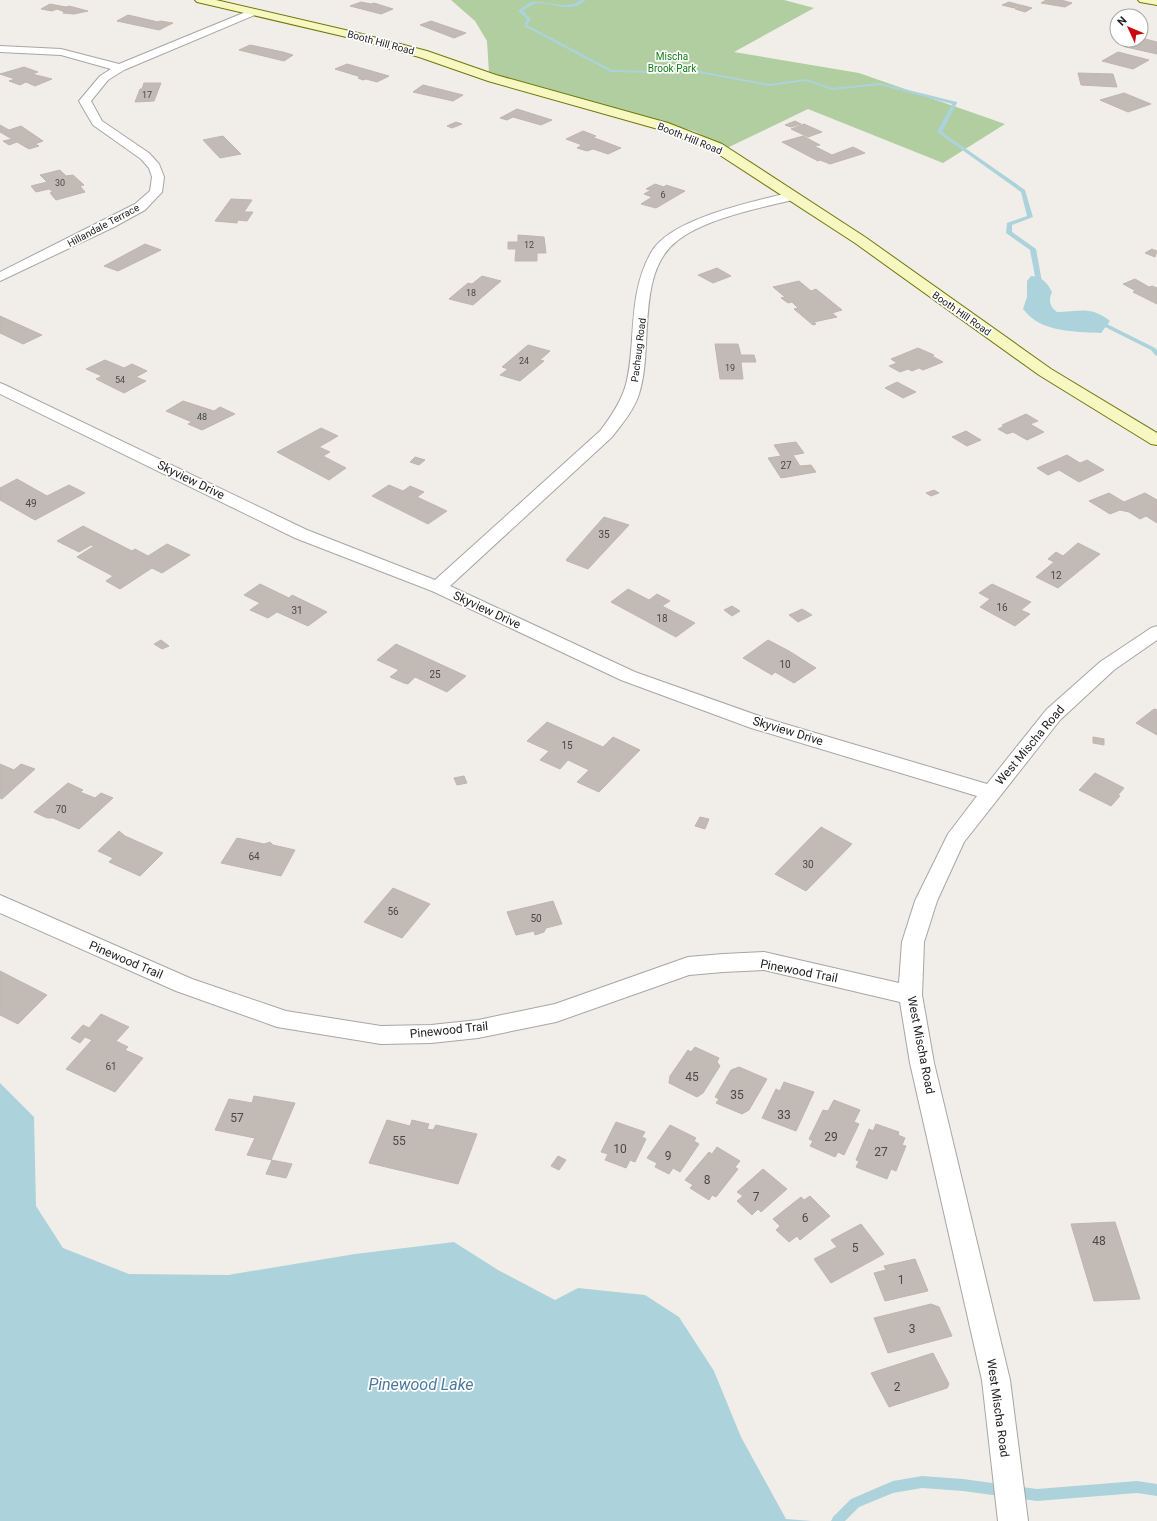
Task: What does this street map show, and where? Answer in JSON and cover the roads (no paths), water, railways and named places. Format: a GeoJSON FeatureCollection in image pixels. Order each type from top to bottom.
{"type":"FeatureCollection","features":[{"type":"Feature","properties":{"kind":"street","name":"Booth Hill Road"},"geometry":{"type":"LineString","coordinates":[[207,0],[358,36],[423,54],[492,78],[663,126],[717,147],[860,240],[1045,372],[1157,440]]}},
{"type":"Feature","properties":{"kind":"street"},"geometry":{"type":"LineString","coordinates":[[1144,0],[1157,2]]}},
{"type":"Feature","properties":{"kind":"street","name":"Hillandale Terrace"},"geometry":{"type":"LineString","coordinates":[[0,277],[109,224],[140,206],[156,192],[158,177],[155,167],[144,156],[97,123],[85,101],[104,78],[120,68],[253,12]]}},
{"type":"Feature","properties":{"kind":"street"},"geometry":{"type":"LineString","coordinates":[[0,49],[61,52],[120,68]]}},
{"type":"Feature","properties":{"kind":"street","name":"Pachaug Road"},"geometry":{"type":"LineString","coordinates":[[438,587],[606,434],[624,410],[631,394],[637,371],[644,297],[649,270],[659,252],[671,239],[718,216],[792,196]]}},
{"type":"Feature","properties":{"kind":"street","name":"Skyview Drive"},"geometry":{"type":"LineString","coordinates":[[0,388],[301,534],[438,587],[628,676],[758,723],[991,793]]}},
{"type":"Feature","properties":{"kind":"street","name":"West Mischa Road"},"geometry":{"type":"LineString","coordinates":[[1013,1520],[996,1380],[922,1063],[910,995],[913,942],[926,901],[955,839],[991,793],[1053,715],[1107,666],[1157,632]]}},
{"type":"Feature","properties":{"kind":"street","name":"Pinewood Trail"},"geometry":{"type":"LineString","coordinates":[[0,903],[41,923],[184,985],[278,1018],[381,1035],[431,1034],[478,1029],[556,1013],[688,966],[723,963],[764,961],[910,995]]}},
{"type":"Feature","properties":{"kind":"water"},"geometry":{"type":"Polygon","coordinates":[[[1031,276],[1042,279],[1048,286],[1052,292],[1050,303],[1057,312],[1090,311],[1103,316],[1110,321],[1101,333],[1056,329],[1039,323],[1023,309],[1027,297],[1027,281],[1031,276]]]}},
{"type":"Feature","properties":{"kind":"water","name":"Pinewood Lake"},"geometry":{"type":"Polygon","coordinates":[[[0,1083],[34,1117],[36,1206],[63,1248],[129,1274],[228,1275],[355,1254],[454,1242],[498,1270],[555,1300],[578,1288],[645,1295],[679,1317],[714,1371],[741,1437],[786,1519],[812,1521],[0,1521],[0,1083]]]}},
{"type":"Feature","properties":{"kind":"waterway"},"geometry":{"type":"LineString","coordinates":[[584,0],[572,6],[534,3],[520,11],[529,19],[525,25],[611,71],[649,72],[672,67],[769,85],[806,80],[832,89],[880,84],[955,103],[939,132],[1023,191],[1030,217],[1009,224],[1009,233],[1033,249],[1040,287]]}},
{"type":"Feature","properties":{"kind":"waterway"},"geometry":{"type":"LineString","coordinates":[[1097,321],[1153,349],[1157,354]]}},
{"type":"Feature","properties":{"kind":"waterway"},"geometry":{"type":"LineString","coordinates":[[837,1521],[855,1503],[893,1487],[922,1482],[963,1485],[1037,1495],[1137,1487],[1157,1490]]}},
{"type":"Feature","properties":{"kind":"park label","name":"Mischa Brook Park"},"geometry":{"type":"Point","coordinates":[672,62]}}]}
